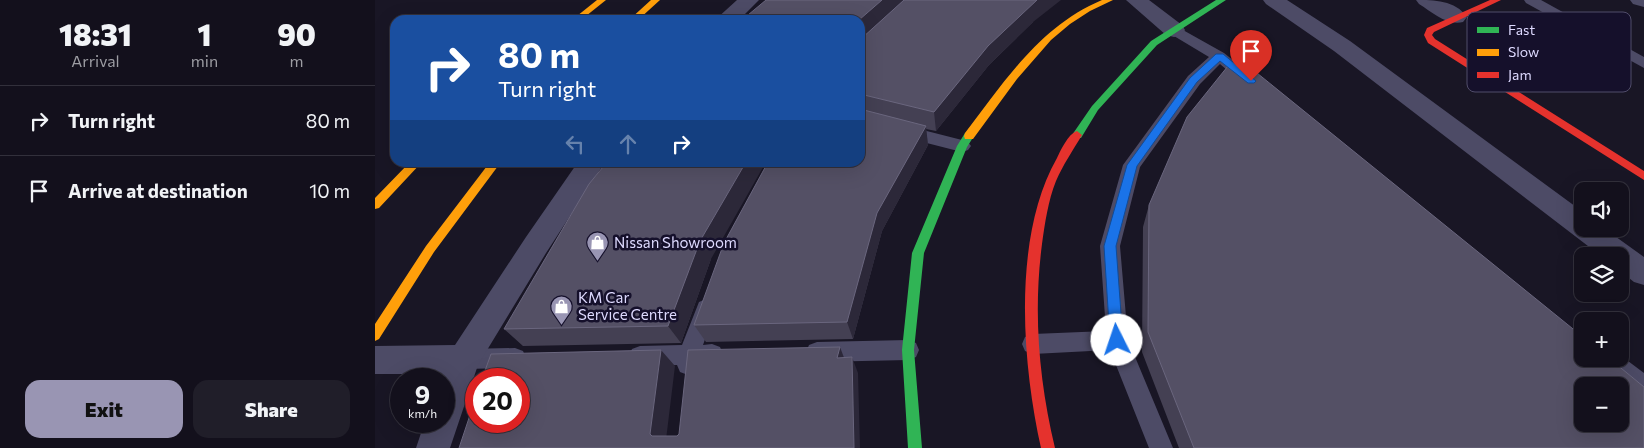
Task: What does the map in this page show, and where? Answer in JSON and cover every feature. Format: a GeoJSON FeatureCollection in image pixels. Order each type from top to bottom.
{"type":"FeatureCollection","features":[{"type":"Feature","properties":{"kind":"street"},"geometry":{"type":"LineString","coordinates":[[582,15],[602,0]]}},
{"type":"Feature","properties":{"kind":"street"},"geometry":{"type":"LineString","coordinates":[[639,15],[656,0]]}},
{"type":"Feature","properties":{"kind":"street"},"geometry":{"type":"LineString","coordinates":[[732,15],[749,0]]}},
{"type":"Feature","properties":{"kind":"street"},"geometry":{"type":"LineString","coordinates":[[915,448],[908,350],[918,253],[962,146],[1016,73],[1042,44],[1070,20],[1096,4],[1109,0]]}},
{"type":"Feature","properties":{"kind":"street"},"geometry":{"type":"LineString","coordinates":[[1136,0],[1174,30]]}},
{"type":"Feature","properties":{"kind":"street"},"geometry":{"type":"LineString","coordinates":[[1048,448],[1041,421],[1033,344],[1031,285],[1045,199],[1054,175],[1066,151],[1095,108],[1154,43],[1222,0]]}},
{"type":"Feature","properties":{"kind":"street"},"geometry":{"type":"LineString","coordinates":[[1273,0],[1342,46],[1574,220]]}},
{"type":"Feature","properties":{"kind":"street"},"geometry":{"type":"LineString","coordinates":[[1426,0],[1456,18]]}},
{"type":"Feature","properties":{"kind":"street"},"geometry":{"type":"LineString","coordinates":[[1470,12],[1497,0]]}},
{"type":"Feature","properties":{"kind":"street"},"geometry":{"type":"LineString","coordinates":[[1640,0],[1644,1]]}},
{"type":"Feature","properties":{"kind":"street"},"geometry":{"type":"LineString","coordinates":[[1467,13],[1430,30],[1428,35],[1431,41],[1467,64]]}},
{"type":"Feature","properties":{"kind":"street"},"geometry":{"type":"LineString","coordinates":[[1511,92],[1644,176]]}},
{"type":"Feature","properties":{"kind":"street"},"geometry":{"type":"LineString","coordinates":[[375,205],[412,167]]}},
{"type":"Feature","properties":{"kind":"street"},"geometry":{"type":"LineString","coordinates":[[375,335],[430,249],[492,167]]}},
{"type":"Feature","properties":{"kind":"street"},"geometry":{"type":"LineString","coordinates":[[455,385],[464,359],[536,245],[589,167]]}},
{"type":"Feature","properties":{"kind":"street"},"geometry":{"type":"LineString","coordinates":[[1596,237],[1644,273]]}},
{"type":"Feature","properties":{"kind":"street"},"geometry":{"type":"LineString","coordinates":[[375,360],[464,359]]}},
{"type":"Feature","properties":{"kind":"street"},"geometry":{"type":"LineString","coordinates":[[433,448],[438,433]]}},
{"type":"Feature","properties":{"kind":"lane"},"geometry":{"type":"LineString","coordinates":[[1531,0],[1553,12]]}},
{"type":"Feature","properties":{"kind":"lane"},"geometry":{"type":"LineString","coordinates":[[1174,30],[1219,56],[1267,93]]}},
{"type":"Feature","properties":{"kind":"lane"},"geometry":{"type":"LineString","coordinates":[[1161,448],[1117,340],[1110,246],[1132,165],[1194,80],[1219,56]]}},
{"type":"Feature","properties":{"kind":"lane"},"geometry":{"type":"LineString","coordinates":[[1631,56],[1644,63]]}},
{"type":"Feature","properties":{"kind":"lane"},"geometry":{"type":"LineString","coordinates":[[865,121],[962,146]]}},
{"type":"Feature","properties":{"kind":"lane"},"geometry":{"type":"LineString","coordinates":[[686,383],[689,355],[714,286]]}},
{"type":"Feature","properties":{"kind":"lane"},"geometry":{"type":"LineString","coordinates":[[1033,344],[1117,340]]}},
{"type":"Feature","properties":{"kind":"lane"},"geometry":{"type":"LineString","coordinates":[[799,352],[908,350]]}},
{"type":"Feature","properties":{"kind":"lane"},"geometry":{"type":"LineString","coordinates":[[621,356],[729,354]]}},
{"type":"Feature","properties":{"kind":"lane"},"geometry":{"type":"LineString","coordinates":[[464,359],[532,358]]}},
{"type":"Feature","properties":{"kind":"lane"},"geometry":{"type":"LineString","coordinates":[[1619,367],[1644,386]]}},
{"type":"Feature","properties":{"kind":"building"},"geometry":{"type":"Polygon","coordinates":[[[766,0],[882,0],[865,15],[748,15],[766,0]]]}},
{"type":"Feature","properties":{"kind":"building"},"geometry":{"type":"Polygon","coordinates":[[[904,0],[1037,0],[988,46],[934,112],[865,95],[865,35],[904,0]]]}},
{"type":"Feature","properties":{"kind":"building"},"geometry":{"type":"Polygon","coordinates":[[[1236,56],[1574,330],[1574,367],[1620,367],[1644,387],[1644,448],[1194,448],[1148,332],[1149,205],[1187,117],[1236,56]]]}},
{"type":"Feature","properties":{"kind":"building"},"geometry":{"type":"Polygon","coordinates":[[[865,110],[926,126],[877,213],[847,322],[694,325],[724,243],[765,167],[865,167],[865,110]]]}},
{"type":"Feature","properties":{"kind":"building"},"geometry":{"type":"Polygon","coordinates":[[[603,167],[743,167],[700,241],[668,326],[504,329],[589,184],[603,167]]]}},
{"type":"Feature","properties":{"kind":"building"},"geometry":{"type":"Polygon","coordinates":[[[840,347],[837,358],[852,357],[854,448],[459,448],[465,430],[465,433],[530,433],[530,368],[486,368],[491,354],[661,350],[650,434],[652,436],[677,436],[679,434],[688,350],[840,347]]]}},
{"type":"Feature","properties":{"kind":"traffic: fast"},"geometry":{"type":"LineString","coordinates":[[1077,135],[1095,108],[1154,43],[1222,0]]}},
{"type":"Feature","properties":{"kind":"traffic: fast"},"geometry":{"type":"LineString","coordinates":[[915,448],[908,350],[918,253],[962,146],[969,136]]}},
{"type":"Feature","properties":{"kind":"traffic: slow"},"geometry":{"type":"LineString","coordinates":[[582,15],[602,0]]}},
{"type":"Feature","properties":{"kind":"traffic: slow"},"geometry":{"type":"LineString","coordinates":[[639,15],[656,0]]}},
{"type":"Feature","properties":{"kind":"traffic: slow"},"geometry":{"type":"LineString","coordinates":[[969,136],[1013,76],[1048,38],[1067,22],[1087,9],[1109,0]]}},
{"type":"Feature","properties":{"kind":"traffic: slow"},"geometry":{"type":"LineString","coordinates":[[375,205],[412,167]]}},
{"type":"Feature","properties":{"kind":"traffic: slow"},"geometry":{"type":"LineString","coordinates":[[375,335],[430,249],[492,167]]}},
{"type":"Feature","properties":{"kind":"traffic: jam"},"geometry":{"type":"LineString","coordinates":[[1470,12],[1497,0]]}},
{"type":"Feature","properties":{"kind":"traffic: jam"},"geometry":{"type":"LineString","coordinates":[[1467,13],[1430,30],[1428,35],[1431,41],[1467,64]]}},
{"type":"Feature","properties":{"kind":"traffic: jam"},"geometry":{"type":"LineString","coordinates":[[1511,92],[1644,176]]}},
{"type":"Feature","properties":{"kind":"traffic: jam"},"geometry":{"type":"LineString","coordinates":[[1048,448],[1041,418],[1033,356],[1031,324],[1034,262],[1047,191],[1058,166],[1077,135]]}},
{"type":"Feature","properties":{"kind":"place","name":"Nissan Showroom"},"geometry":{"type":"Point","coordinates":[598,262]}},
{"type":"Feature","properties":{"kind":"place","name":"KM Car Service Centre"},"geometry":{"type":"Point","coordinates":[562,326]}},
{"type":"Feature","properties":{"kind":"route"},"geometry":{"type":"LineString","coordinates":[[1117,340],[1110,246],[1132,165],[1194,80],[1219,56],[1251,81]]}}]}
